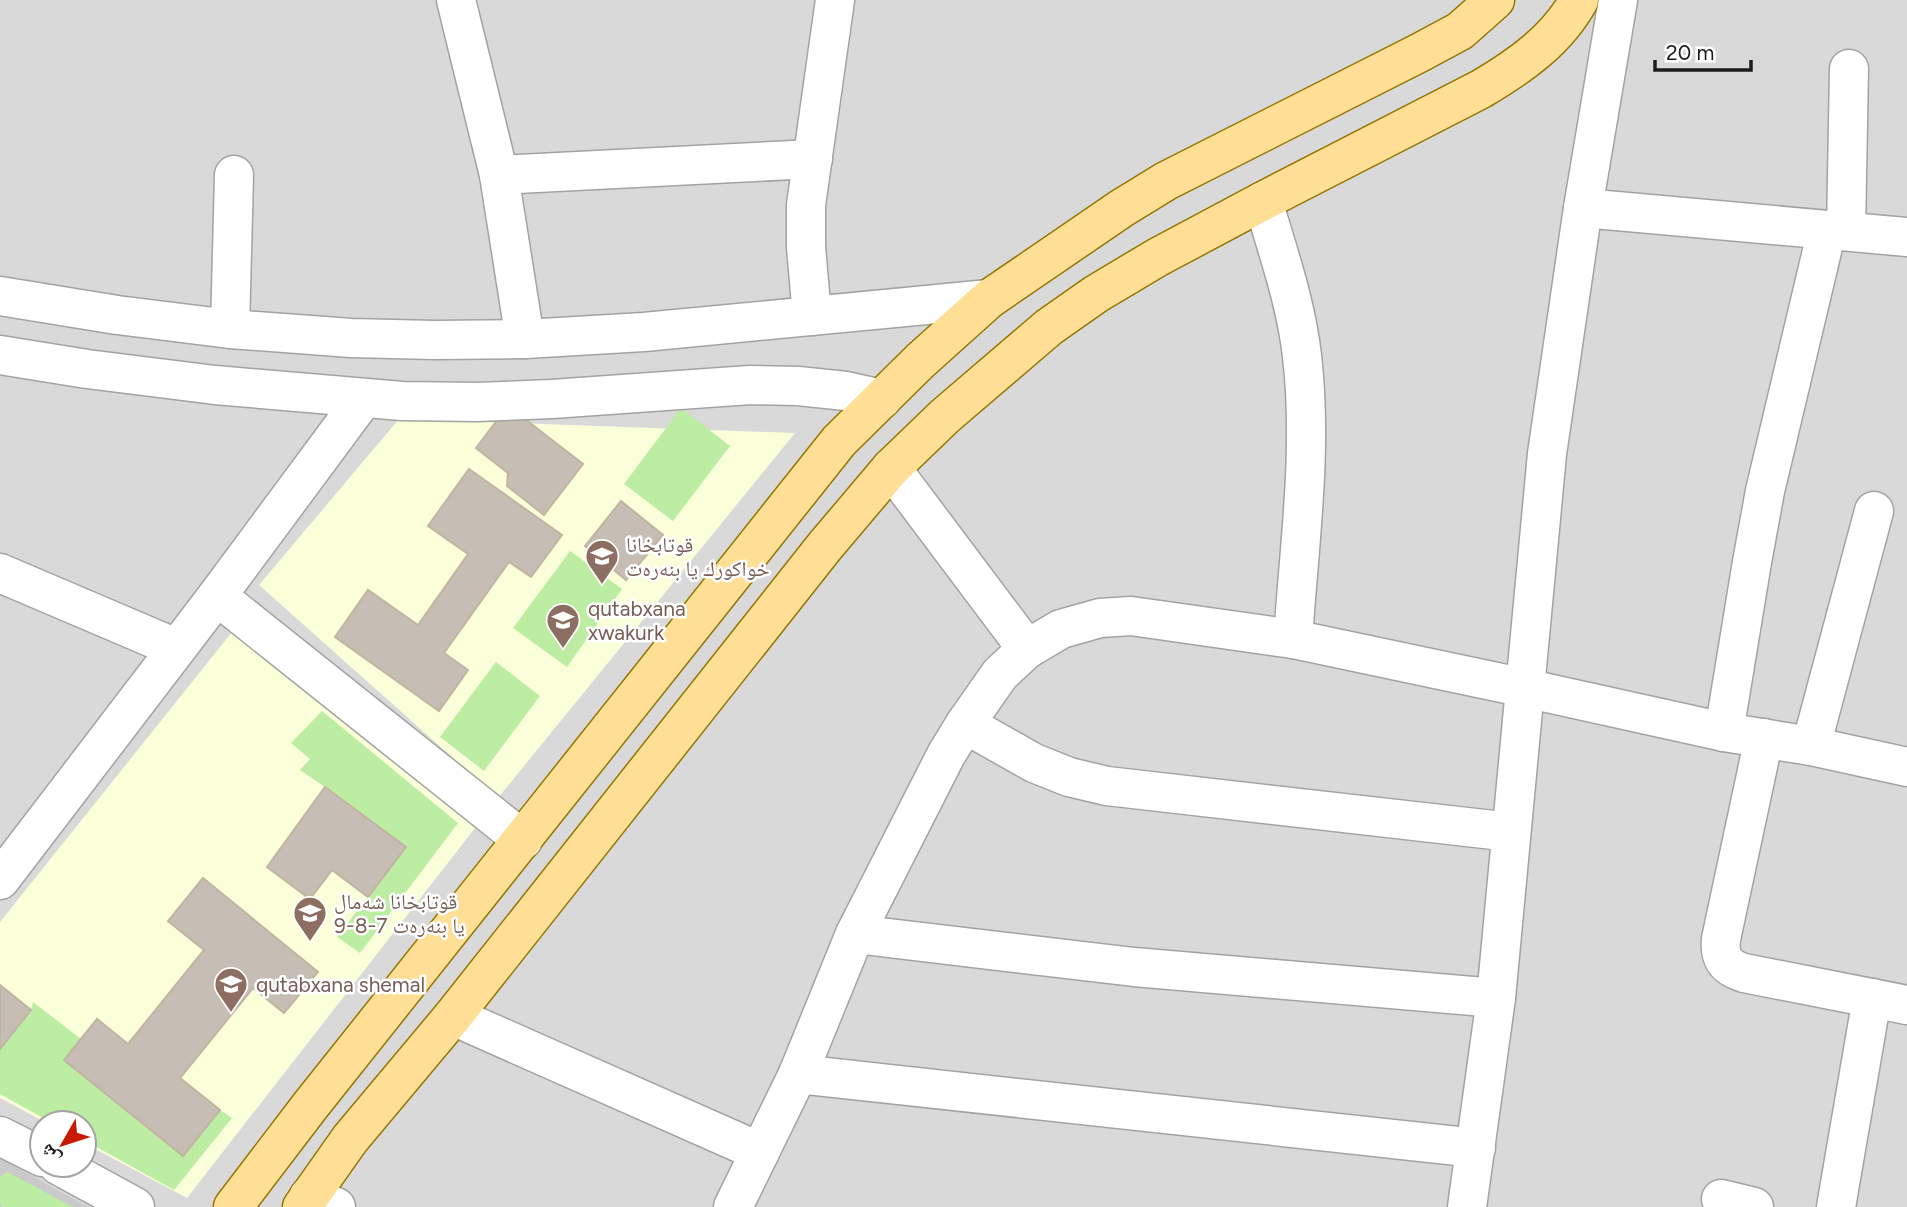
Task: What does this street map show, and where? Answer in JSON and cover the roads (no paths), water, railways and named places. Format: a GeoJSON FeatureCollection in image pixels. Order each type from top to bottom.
{"type":"FeatureCollection","features":[{"type":"Feature","properties":{"kind":"main road"},"geometry":{"type":"LineString","coordinates":[[233,1207],[310,1106],[839,441],[920,361],[989,299],[1122,208],[1166,181],[1460,31],[1495,0]]}},
{"type":"Feature","properties":{"kind":"main road"},"geometry":{"type":"LineString","coordinates":[[316,1203],[350,1139],[453,1016],[825,546],[891,468],[944,416],[1049,327],[1096,294],[1158,257],[1512,71],[1543,46],[1579,0]]}},
{"type":"Feature","properties":{"kind":"street"},"geometry":{"type":"LineString","coordinates":[[456,0],[499,175],[525,339]]}},
{"type":"Feature","properties":{"kind":"street"},"geometry":{"type":"LineString","coordinates":[[812,316],[806,247],[806,205],[835,0]]}},
{"type":"Feature","properties":{"kind":"street"},"geometry":{"type":"LineString","coordinates":[[1468,1207],[1496,998],[1547,454],[1583,208],[1618,0]]}},
{"type":"Feature","properties":{"kind":"street"},"geometry":{"type":"LineString","coordinates":[[1724,732],[1765,491],[1836,231],[1849,69]]}},
{"type":"Feature","properties":{"kind":"street"},"geometry":{"type":"LineString","coordinates":[[499,175],[813,159]]}},
{"type":"Feature","properties":{"kind":"street"},"geometry":{"type":"LineString","coordinates":[[229,329],[234,175]]}},
{"type":"Feature","properties":{"kind":"street"},"geometry":{"type":"LineString","coordinates":[[1263,201],[1291,297],[1302,354],[1306,400],[1305,466],[1293,639]]}},
{"type":"Feature","properties":{"kind":"street"},"geometry":{"type":"LineString","coordinates":[[1583,208],[1907,237]]}},
{"type":"Feature","properties":{"kind":"street"},"geometry":{"type":"LineString","coordinates":[[0,296],[117,315],[229,329],[351,338],[435,340],[525,339],[643,332],[989,299]]}},
{"type":"Feature","properties":{"kind":"street"},"geometry":{"type":"LineString","coordinates":[[0,355],[100,371],[363,399],[477,402],[750,385],[846,391],[882,399]]}},
{"type":"Feature","properties":{"kind":"street"},"geometry":{"type":"LineString","coordinates":[[0,880],[217,596],[363,399]]}},
{"type":"Feature","properties":{"kind":"street"},"geometry":{"type":"LineString","coordinates":[[891,468],[1027,649]]}},
{"type":"Feature","properties":{"kind":"street"},"geometry":{"type":"LineString","coordinates":[[1811,746],[1874,511]]}},
{"type":"Feature","properties":{"kind":"street"},"geometry":{"type":"LineString","coordinates":[[0,573],[176,648]]}},
{"type":"Feature","properties":{"kind":"street"},"geometry":{"type":"LineString","coordinates":[[217,596],[523,839]]}},
{"type":"Feature","properties":{"kind":"street"},"geometry":{"type":"LineString","coordinates":[[733,1207],[798,1074],[855,934],[946,755],[1000,674],[1027,649],[1061,629],[1100,618],[1131,616],[1293,639],[1724,732],[1811,746],[1907,767]]}},
{"type":"Feature","properties":{"kind":"street"},"geometry":{"type":"LineString","coordinates":[[965,724],[1034,763],[1069,777],[1107,786],[1511,832]]}},
{"type":"Feature","properties":{"kind":"street"},"geometry":{"type":"LineString","coordinates":[[1764,738],[1720,952],[1725,962],[1734,970],[1889,1001],[1836,1207]]}},
{"type":"Feature","properties":{"kind":"street"},"geometry":{"type":"LineString","coordinates":[[855,934],[1134,967],[1496,998]]}},
{"type":"Feature","properties":{"kind":"street"},"geometry":{"type":"LineString","coordinates":[[453,1016],[760,1152]]}},
{"type":"Feature","properties":{"kind":"street"},"geometry":{"type":"LineString","coordinates":[[798,1074],[1476,1148]]}},
{"type":"Feature","properties":{"kind":"street"},"geometry":{"type":"LineString","coordinates":[[0,1136],[28,1150]]}},
{"type":"Feature","properties":{"kind":"street"},"geometry":{"type":"LineString","coordinates":[[84,1179],[135,1207]]}},
{"type":"Feature","properties":{"kind":"place","name":"قوتابخانا خواکورك یا بنەرەت"},"geometry":{"type":"Point","coordinates":[602,586]}},
{"type":"Feature","properties":{"kind":"place","name":"qutabxana xwakurk"},"geometry":{"type":"Point","coordinates":[563,650]}},
{"type":"Feature","properties":{"kind":"place","name":"قوتابخانا شەمال یا بنەرەت 7-8-9"},"geometry":{"type":"Point","coordinates":[310,943]}},
{"type":"Feature","properties":{"kind":"place","name":"qutabxana shemal"},"geometry":{"type":"Point","coordinates":[231,1014]}}]}
